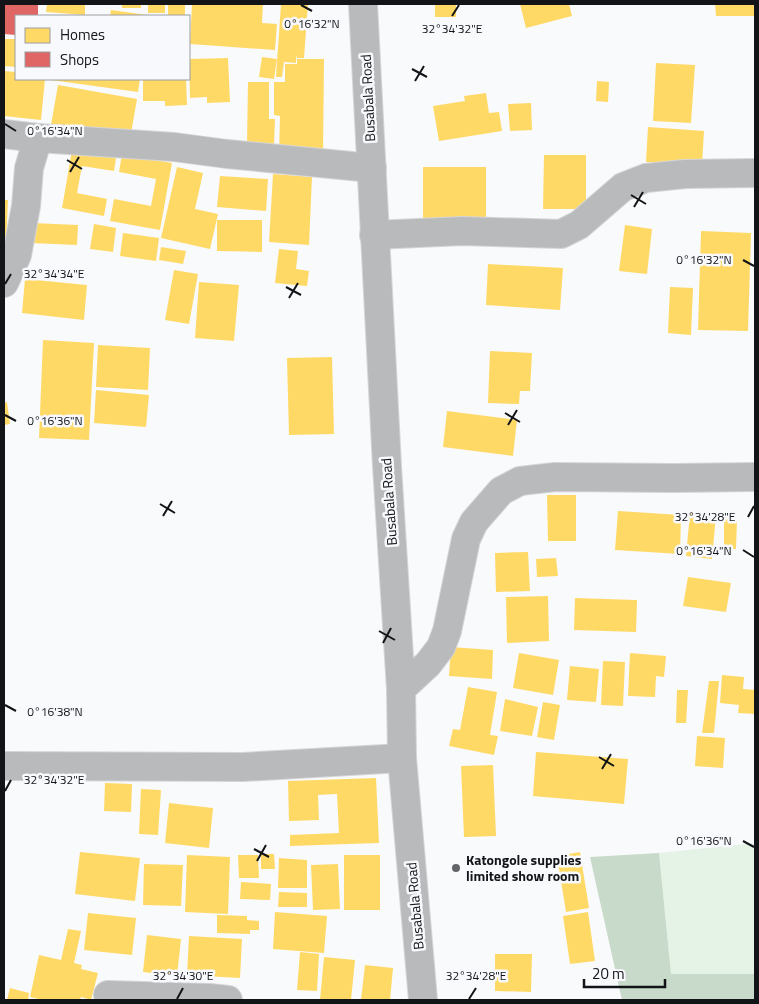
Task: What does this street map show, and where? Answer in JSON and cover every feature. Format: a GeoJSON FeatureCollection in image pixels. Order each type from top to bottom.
{"type":"FeatureCollection","features":[{"type":"Feature","properties":{"kind":"street","name":"Busabala Road"},"geometry":{"type":"LineString","coordinates":[[363,4],[386,466],[401,689],[402,758],[424,1000]]}},
{"type":"Feature","properties":{"kind":"street"},"geometry":{"type":"LineString","coordinates":[[4,134],[174,147],[372,168]]}},
{"type":"Feature","properties":{"kind":"street"},"geometry":{"type":"LineString","coordinates":[[4,283],[17,255],[26,206],[29,168],[38,138]]}},
{"type":"Feature","properties":{"kind":"street"},"geometry":{"type":"LineString","coordinates":[[374,235],[462,231],[561,234],[579,225],[623,187],[646,178],[684,174],[755,173]]}},
{"type":"Feature","properties":{"kind":"street"},"geometry":{"type":"LineString","coordinates":[[401,689],[428,664],[440,648],[447,630],[466,539],[474,522],[502,491],[520,481],[555,477],[755,477]]}},
{"type":"Feature","properties":{"kind":"street"},"geometry":{"type":"LineString","coordinates":[[4,766],[243,767],[402,758]]}},
{"type":"Feature","properties":{"kind":"street"},"geometry":{"type":"LineString","coordinates":[[108,995],[228,1000]]}},
{"type":"Feature","properties":{"kind":"shaded area"},"geometry":{"type":"Polygon","coordinates":[[[755,843],[755,974],[671,974],[659,853],[755,843]]]}},
{"type":"Feature","properties":{"kind":"green space"},"geometry":{"type":"Polygon","coordinates":[[[659,853],[671,974],[755,974],[755,1000],[622,1000],[590,857],[659,853]]]}},
{"type":"Feature","properties":{"kind":"building: Homes"},"geometry":{"type":"Polygon","coordinates":[[[47,4],[85,4],[85,15],[46,12],[47,4]]]}},
{"type":"Feature","properties":{"kind":"building: Homes"},"geometry":{"type":"Polygon","coordinates":[[[122,4],[141,4],[141,8],[122,8],[122,4]]]}},
{"type":"Feature","properties":{"kind":"building: Homes"},"geometry":{"type":"Polygon","coordinates":[[[148,4],[165,4],[165,13],[148,13],[148,4]]]}},
{"type":"Feature","properties":{"kind":"building: Homes"},"geometry":{"type":"Polygon","coordinates":[[[168,4],[185,4],[185,15],[168,15],[168,4]]]}},
{"type":"Feature","properties":{"kind":"building: Homes"},"geometry":{"type":"Polygon","coordinates":[[[192,4],[263,4],[262,23],[277,24],[275,50],[190,44],[192,4]]]}},
{"type":"Feature","properties":{"kind":"building: Homes"},"geometry":{"type":"Polygon","coordinates":[[[281,4],[308,4],[304,58],[297,58],[296,55],[296,63],[284,62],[282,77],[276,77],[281,4]]]}},
{"type":"Feature","properties":{"kind":"building: Homes"},"geometry":{"type":"Polygon","coordinates":[[[435,4],[456,4],[456,17],[435,17],[435,4]]]}},
{"type":"Feature","properties":{"kind":"building: Homes"},"geometry":{"type":"Polygon","coordinates":[[[520,4],[569,4],[572,16],[526,28],[520,4]]]}},
{"type":"Feature","properties":{"kind":"building: Homes"},"geometry":{"type":"Polygon","coordinates":[[[715,4],[755,4],[755,16],[716,16],[715,4]]]}},
{"type":"Feature","properties":{"kind":"building: Homes"},"geometry":{"type":"Polygon","coordinates":[[[111,10],[147,15],[110,15],[111,10]]]}},
{"type":"Feature","properties":{"kind":"building: Homes"},"geometry":{"type":"Polygon","coordinates":[[[4,39],[15,39],[15,67],[4,66],[4,39]]]}},
{"type":"Feature","properties":{"kind":"building: Homes"},"geometry":{"type":"Polygon","coordinates":[[[262,57],[277,59],[274,79],[259,77],[262,57]]]}},
{"type":"Feature","properties":{"kind":"building: Homes"},"geometry":{"type":"Polygon","coordinates":[[[228,58],[230,102],[207,103],[207,97],[190,98],[190,59],[228,58]]]}},
{"type":"Feature","properties":{"kind":"building: Homes"},"geometry":{"type":"Polygon","coordinates":[[[297,59],[324,59],[323,156],[279,156],[280,116],[274,115],[274,82],[285,82],[285,64],[297,64],[297,59]]]}},
{"type":"Feature","properties":{"kind":"building: Homes"},"geometry":{"type":"Polygon","coordinates":[[[656,63],[695,65],[691,123],[653,121],[656,63]]]}},
{"type":"Feature","properties":{"kind":"building: Homes"},"geometry":{"type":"Polygon","coordinates":[[[4,71],[15,72],[15,80],[45,80],[41,120],[4,116],[4,71]]]}},
{"type":"Feature","properties":{"kind":"building: Homes"},"geometry":{"type":"Polygon","coordinates":[[[51,80],[140,80],[138,92],[51,80]]]}},
{"type":"Feature","properties":{"kind":"building: Homes"},"geometry":{"type":"Polygon","coordinates":[[[143,80],[186,80],[187,105],[165,106],[165,101],[143,101],[143,80]]]}},
{"type":"Feature","properties":{"kind":"building: Homes"},"geometry":{"type":"Polygon","coordinates":[[[597,81],[609,82],[608,102],[596,101],[597,81]]]}},
{"type":"Feature","properties":{"kind":"building: Homes"},"geometry":{"type":"Polygon","coordinates":[[[248,82],[269,82],[269,119],[275,119],[274,145],[247,144],[248,82]]]}},
{"type":"Feature","properties":{"kind":"building: Homes"},"geometry":{"type":"Polygon","coordinates":[[[58,85],[137,99],[130,139],[51,125],[58,85]]]}},
{"type":"Feature","properties":{"kind":"building: Homes"},"geometry":{"type":"Polygon","coordinates":[[[486,93],[489,113],[499,112],[502,131],[439,141],[433,106],[465,101],[464,96],[486,93]]]}},
{"type":"Feature","properties":{"kind":"building: Homes"},"geometry":{"type":"Polygon","coordinates":[[[531,103],[532,130],[510,131],[508,104],[531,103]]]}},
{"type":"Feature","properties":{"kind":"building: Homes"},"geometry":{"type":"Polygon","coordinates":[[[648,127],[704,131],[702,165],[646,162],[648,127]]]}},
{"type":"Feature","properties":{"kind":"building: Homes"},"geometry":{"type":"Polygon","coordinates":[[[72,150],[116,158],[114,171],[82,166],[77,193],[107,199],[104,216],[62,208],[72,150]]]}},
{"type":"Feature","properties":{"kind":"building: Homes"},"geometry":{"type":"Polygon","coordinates":[[[122,154],[172,163],[160,230],[110,221],[114,199],[151,206],[156,179],[119,172],[122,154]]]}},
{"type":"Feature","properties":{"kind":"building: Homes"},"geometry":{"type":"Polygon","coordinates":[[[544,155],[586,155],[586,209],[543,209],[544,155]]]}},
{"type":"Feature","properties":{"kind":"building: Homes"},"geometry":{"type":"Polygon","coordinates":[[[177,167],[203,173],[195,209],[218,214],[210,249],[161,238],[177,167]]]}},
{"type":"Feature","properties":{"kind":"building: Homes"},"geometry":{"type":"Polygon","coordinates":[[[423,167],[486,167],[486,219],[423,219],[423,167]]]}},
{"type":"Feature","properties":{"kind":"building: Homes"},"geometry":{"type":"Polygon","coordinates":[[[273,174],[312,177],[309,245],[269,242],[273,174]]]}},
{"type":"Feature","properties":{"kind":"building: Homes"},"geometry":{"type":"Polygon","coordinates":[[[220,176],[268,179],[266,211],[217,207],[220,176]]]}},
{"type":"Feature","properties":{"kind":"building: Homes"},"geometry":{"type":"Polygon","coordinates":[[[4,200],[8,200],[6,245],[4,245],[4,200]]]}},
{"type":"Feature","properties":{"kind":"building: Homes"},"geometry":{"type":"Polygon","coordinates":[[[217,220],[262,220],[262,252],[217,251],[217,220]]]}},
{"type":"Feature","properties":{"kind":"building: Homes"},"geometry":{"type":"Polygon","coordinates":[[[32,223],[78,225],[77,245],[31,243],[32,223]]]}},
{"type":"Feature","properties":{"kind":"building: Homes"},"geometry":{"type":"Polygon","coordinates":[[[94,224],[116,228],[113,252],[90,249],[94,224]]]}},
{"type":"Feature","properties":{"kind":"building: Homes"},"geometry":{"type":"Polygon","coordinates":[[[625,225],[652,229],[647,274],[619,271],[625,225]]]}},
{"type":"Feature","properties":{"kind":"building: Homes"},"geometry":{"type":"Polygon","coordinates":[[[701,231],[751,233],[748,331],[698,330],[701,231]]]}},
{"type":"Feature","properties":{"kind":"building: Homes"},"geometry":{"type":"Polygon","coordinates":[[[123,233],[159,238],[156,261],[120,256],[123,233]]]}},
{"type":"Feature","properties":{"kind":"building: Homes"},"geometry":{"type":"Polygon","coordinates":[[[161,247],[186,251],[183,264],[159,260],[161,247]]]}},
{"type":"Feature","properties":{"kind":"building: Homes"},"geometry":{"type":"Polygon","coordinates":[[[279,249],[298,251],[296,269],[309,271],[307,286],[275,283],[279,249]]]}},
{"type":"Feature","properties":{"kind":"building: Homes"},"geometry":{"type":"Polygon","coordinates":[[[488,264],[563,268],[560,310],[486,305],[488,264]]]}},
{"type":"Feature","properties":{"kind":"building: Homes"},"geometry":{"type":"Polygon","coordinates":[[[174,270],[198,274],[189,324],[165,320],[174,270]]]}},
{"type":"Feature","properties":{"kind":"building: Homes"},"geometry":{"type":"Polygon","coordinates":[[[25,279],[87,285],[84,320],[22,313],[25,279]]]}},
{"type":"Feature","properties":{"kind":"building: Homes"},"geometry":{"type":"Polygon","coordinates":[[[199,282],[239,285],[234,341],[195,338],[199,282]]]}},
{"type":"Feature","properties":{"kind":"building: Homes"},"geometry":{"type":"Polygon","coordinates":[[[670,287],[693,288],[691,335],[668,333],[670,287]]]}},
{"type":"Feature","properties":{"kind":"building: Homes"},"geometry":{"type":"Polygon","coordinates":[[[43,340],[94,343],[89,440],[39,438],[43,340]]]}},
{"type":"Feature","properties":{"kind":"building: Homes"},"geometry":{"type":"Polygon","coordinates":[[[98,345],[150,348],[148,390],[96,387],[98,345]]]}},
{"type":"Feature","properties":{"kind":"building: Homes"},"geometry":{"type":"Polygon","coordinates":[[[490,351],[532,353],[530,391],[520,391],[519,404],[488,403],[490,351]]]}},
{"type":"Feature","properties":{"kind":"building: Homes"},"geometry":{"type":"Polygon","coordinates":[[[332,357],[334,434],[289,435],[287,358],[332,357]]]}},
{"type":"Feature","properties":{"kind":"building: Homes"},"geometry":{"type":"Polygon","coordinates":[[[96,390],[149,395],[146,427],[94,423],[96,390]]]}},
{"type":"Feature","properties":{"kind":"building: Homes"},"geometry":{"type":"Polygon","coordinates":[[[7,402],[10,424],[4,425],[4,403],[7,402]]]}},
{"type":"Feature","properties":{"kind":"building: Homes"},"geometry":{"type":"Polygon","coordinates":[[[447,411],[517,420],[513,456],[443,447],[447,411]]]}},
{"type":"Feature","properties":{"kind":"building: Homes"},"geometry":{"type":"Polygon","coordinates":[[[547,495],[576,495],[576,541],[548,541],[547,495]]]}},
{"type":"Feature","properties":{"kind":"building: Homes"},"geometry":{"type":"Polygon","coordinates":[[[618,511],[681,515],[680,554],[615,550],[618,511]]]}},
{"type":"Feature","properties":{"kind":"building: Homes"},"geometry":{"type":"Polygon","coordinates":[[[690,513],[716,515],[712,559],[686,556],[690,513]]]}},
{"type":"Feature","properties":{"kind":"building: Homes"},"geometry":{"type":"Polygon","coordinates":[[[724,519],[737,520],[736,549],[724,549],[724,519]]]}},
{"type":"Feature","properties":{"kind":"building: Homes"},"geometry":{"type":"Polygon","coordinates":[[[528,552],[530,591],[496,592],[495,553],[528,552]]]}},
{"type":"Feature","properties":{"kind":"building: Homes"},"geometry":{"type":"Polygon","coordinates":[[[556,558],[558,576],[537,577],[536,559],[556,558]]]}},
{"type":"Feature","properties":{"kind":"building: Homes"},"geometry":{"type":"Polygon","coordinates":[[[688,577],[731,583],[726,612],[683,606],[688,577]]]}},
{"type":"Feature","properties":{"kind":"building: Homes"},"geometry":{"type":"Polygon","coordinates":[[[548,596],[549,641],[507,643],[506,597],[548,596]]]}},
{"type":"Feature","properties":{"kind":"building: Homes"},"geometry":{"type":"Polygon","coordinates":[[[575,598],[637,600],[636,632],[574,630],[575,598]]]}},
{"type":"Feature","properties":{"kind":"building: Homes"},"geometry":{"type":"Polygon","coordinates":[[[451,647],[493,650],[492,679],[449,676],[451,647]]]}},
{"type":"Feature","properties":{"kind":"building: Homes"},"geometry":{"type":"Polygon","coordinates":[[[519,653],[559,660],[553,695],[513,688],[519,653]]]}},
{"type":"Feature","properties":{"kind":"building: Homes"},"geometry":{"type":"Polygon","coordinates":[[[630,653],[666,656],[664,677],[656,676],[655,697],[628,696],[630,653]]]}},
{"type":"Feature","properties":{"kind":"building: Homes"},"geometry":{"type":"Polygon","coordinates":[[[603,661],[625,662],[623,706],[601,705],[603,661]]]}},
{"type":"Feature","properties":{"kind":"building: Homes"},"geometry":{"type":"Polygon","coordinates":[[[570,666],[599,669],[596,702],[567,700],[570,666]]]}},
{"type":"Feature","properties":{"kind":"building: Homes"},"geometry":{"type":"Polygon","coordinates":[[[722,675],[744,677],[743,689],[755,690],[755,714],[738,713],[739,705],[720,703],[722,675]]]}},
{"type":"Feature","properties":{"kind":"building: Homes"},"geometry":{"type":"Polygon","coordinates":[[[709,681],[719,681],[714,733],[702,733],[709,681]]]}},
{"type":"Feature","properties":{"kind":"building: Homes"},"geometry":{"type":"Polygon","coordinates":[[[468,687],[497,692],[490,735],[498,736],[494,755],[449,746],[453,729],[460,730],[468,687]]]}},
{"type":"Feature","properties":{"kind":"building: Homes"},"geometry":{"type":"Polygon","coordinates":[[[677,690],[688,690],[686,723],[676,723],[677,690]]]}},
{"type":"Feature","properties":{"kind":"building: Homes"},"geometry":{"type":"Polygon","coordinates":[[[505,699],[538,707],[532,736],[500,731],[505,699]]]}},
{"type":"Feature","properties":{"kind":"building: Homes"},"geometry":{"type":"Polygon","coordinates":[[[543,702],[560,705],[554,740],[537,737],[543,702]]]}},
{"type":"Feature","properties":{"kind":"building: Homes"},"geometry":{"type":"Polygon","coordinates":[[[697,736],[725,738],[723,768],[695,766],[697,736]]]}},
{"type":"Feature","properties":{"kind":"building: Homes"},"geometry":{"type":"Polygon","coordinates":[[[536,752],[628,759],[624,804],[533,796],[536,752]]]}},
{"type":"Feature","properties":{"kind":"building: Homes"},"geometry":{"type":"Polygon","coordinates":[[[493,765],[496,836],[464,837],[461,766],[493,765]]]}},
{"type":"Feature","properties":{"kind":"building: Homes"},"geometry":{"type":"Polygon","coordinates":[[[376,778],[379,843],[290,846],[290,835],[339,833],[337,794],[318,795],[319,820],[289,821],[288,781],[376,778]]]}},
{"type":"Feature","properties":{"kind":"building: Homes"},"geometry":{"type":"Polygon","coordinates":[[[105,783],[132,784],[131,812],[104,811],[105,783]]]}},
{"type":"Feature","properties":{"kind":"building: Homes"},"geometry":{"type":"Polygon","coordinates":[[[141,789],[161,790],[158,835],[139,834],[141,789]]]}},
{"type":"Feature","properties":{"kind":"building: Homes"},"geometry":{"type":"Polygon","coordinates":[[[169,803],[213,808],[209,848],[165,843],[169,803]]]}},
{"type":"Feature","properties":{"kind":"building: Homes"},"geometry":{"type":"Polygon","coordinates":[[[80,852],[140,858],[135,901],[75,894],[80,852]]]}},
{"type":"Feature","properties":{"kind":"building: Homes"},"geometry":{"type":"Polygon","coordinates":[[[580,852],[589,908],[566,912],[557,856],[580,852]]]}},
{"type":"Feature","properties":{"kind":"building: Homes"},"geometry":{"type":"Polygon","coordinates":[[[261,854],[274,854],[275,869],[261,869],[261,854]]]}},
{"type":"Feature","properties":{"kind":"building: Homes"},"geometry":{"type":"Polygon","coordinates":[[[187,855],[230,857],[228,914],[185,912],[187,855]]]}},
{"type":"Feature","properties":{"kind":"building: Homes"},"geometry":{"type":"Polygon","coordinates":[[[238,855],[258,855],[259,878],[239,878],[238,855]]]}},
{"type":"Feature","properties":{"kind":"building: Homes"},"geometry":{"type":"Polygon","coordinates":[[[344,855],[380,855],[380,910],[344,910],[344,855]]]}},
{"type":"Feature","properties":{"kind":"building: Homes"},"geometry":{"type":"Polygon","coordinates":[[[279,858],[307,860],[307,888],[278,888],[279,858]]]}},
{"type":"Feature","properties":{"kind":"building: Homes"},"geometry":{"type":"Polygon","coordinates":[[[144,864],[183,865],[181,906],[143,905],[144,864]]]}},
{"type":"Feature","properties":{"kind":"building: Homes"},"geometry":{"type":"Polygon","coordinates":[[[338,864],[340,909],[313,910],[311,865],[338,864]]]}},
{"type":"Feature","properties":{"kind":"building: Homes"},"geometry":{"type":"Polygon","coordinates":[[[241,882],[271,884],[270,900],[240,899],[241,882]]]}},
{"type":"Feature","properties":{"kind":"building: Homes"},"geometry":{"type":"Polygon","coordinates":[[[279,892],[307,893],[307,907],[278,907],[279,892]]]}},
{"type":"Feature","properties":{"kind":"building: Homes"},"geometry":{"type":"Polygon","coordinates":[[[275,912],[327,916],[324,953],[273,949],[275,912]]]}},
{"type":"Feature","properties":{"kind":"building: Homes"},"geometry":{"type":"Polygon","coordinates":[[[588,912],[595,961],[570,964],[563,916],[588,912]]]}},
{"type":"Feature","properties":{"kind":"building: Homes"},"geometry":{"type":"Polygon","coordinates":[[[88,913],[136,918],[132,955],[84,950],[88,913]]]}},
{"type":"Feature","properties":{"kind":"building: Homes"},"geometry":{"type":"Polygon","coordinates":[[[217,915],[247,916],[247,920],[259,921],[259,930],[250,930],[250,934],[217,933],[217,915]]]}},
{"type":"Feature","properties":{"kind":"building: Homes"},"geometry":{"type":"Polygon","coordinates":[[[68,929],[81,931],[74,963],[82,965],[81,969],[98,973],[91,1000],[81,997],[80,1000],[43,1000],[30,997],[39,955],[61,960],[68,929]]]}},
{"type":"Feature","properties":{"kind":"building: Homes"},"geometry":{"type":"Polygon","coordinates":[[[147,935],[181,939],[177,976],[143,972],[147,935]]]}},
{"type":"Feature","properties":{"kind":"building: Homes"},"geometry":{"type":"Polygon","coordinates":[[[189,936],[242,939],[240,978],[187,975],[189,936]]]}},
{"type":"Feature","properties":{"kind":"building: Homes"},"geometry":{"type":"Polygon","coordinates":[[[300,952],[319,954],[317,991],[297,990],[300,952]]]}},
{"type":"Feature","properties":{"kind":"building: Homes"},"geometry":{"type":"Polygon","coordinates":[[[495,954],[532,954],[531,992],[495,991],[495,954]]]}},
{"type":"Feature","properties":{"kind":"building: Homes"},"geometry":{"type":"Polygon","coordinates":[[[324,957],[355,960],[351,1000],[320,1000],[324,957]]]}},
{"type":"Feature","properties":{"kind":"building: Homes"},"geometry":{"type":"Polygon","coordinates":[[[365,965],[393,968],[390,1000],[361,1000],[365,965]]]}},
{"type":"Feature","properties":{"kind":"building: Homes"},"geometry":{"type":"Polygon","coordinates":[[[10,988],[29,993],[28,1000],[7,1000],[10,988]]]}},
{"type":"Feature","properties":{"kind":"building: Shops"},"geometry":{"type":"Polygon","coordinates":[[[4,4],[38,4],[38,15],[15,15],[15,35],[4,34],[4,4]]]}},
{"type":"Feature","properties":{"kind":"place","name":"Katongole supplies limited show room"},"geometry":{"type":"Point","coordinates":[456,868]}}]}
